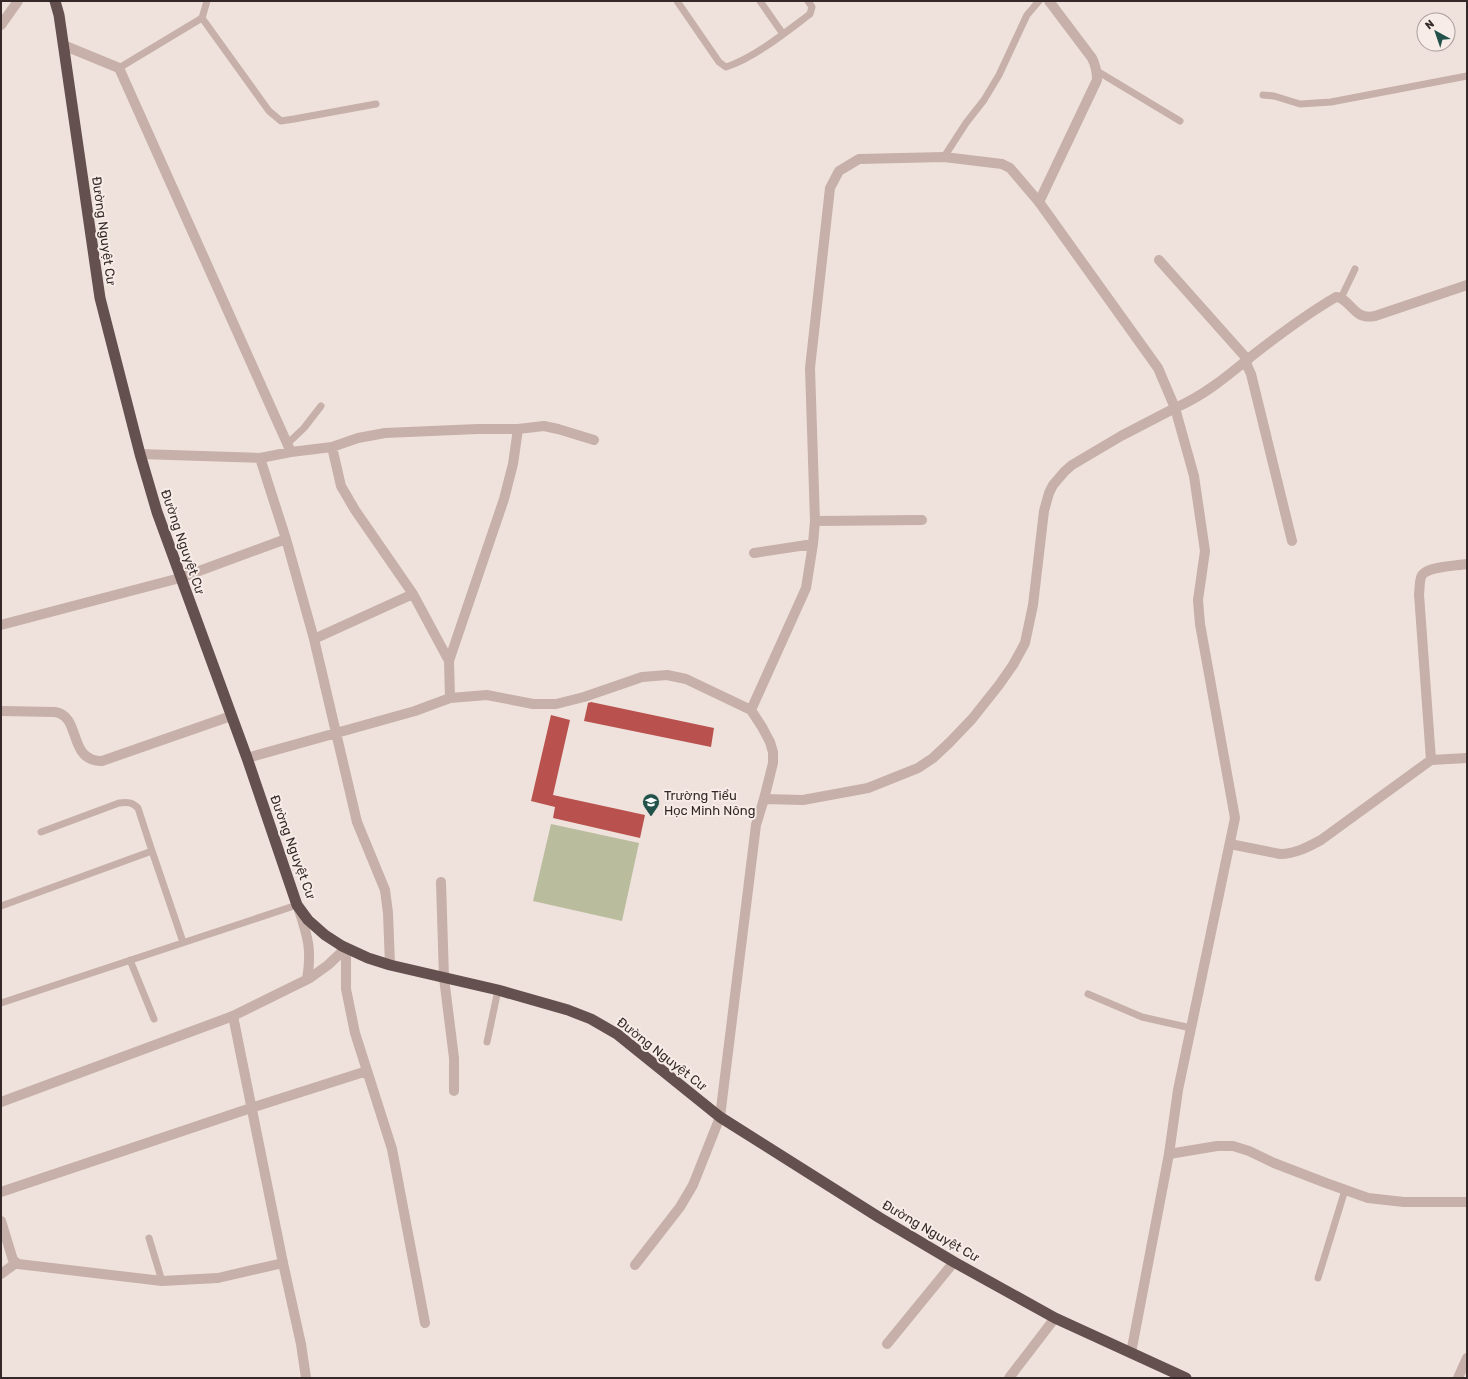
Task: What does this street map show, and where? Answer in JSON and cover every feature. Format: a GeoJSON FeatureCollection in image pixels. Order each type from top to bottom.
{"type":"FeatureCollection","features":[{"type":"Feature","properties":{"kind":"highway","name":"Đường Nguyệt Cư"},"geometry":{"type":"LineString","coordinates":[[55,1],[63,45],[100,298],[140,454],[157,512],[247,758],[297,905],[313,926],[346,948],[368,958],[390,965],[498,990],[568,1010],[591,1019],[617,1034],[720,1117],[880,1218],[954,1262],[1055,1318],[1186,1378]]}},
{"type":"Feature","properties":{"kind":"street"},"geometry":{"type":"LineString","coordinates":[[1,25],[18,1]]}},
{"type":"Feature","properties":{"kind":"street"},"geometry":{"type":"LineString","coordinates":[[1039,202],[1097,80],[1097,71],[1092,58],[1049,1]]}},
{"type":"Feature","properties":{"kind":"street"},"geometry":{"type":"LineString","coordinates":[[63,45],[119,68],[289,448]]}},
{"type":"Feature","properties":{"kind":"street"},"geometry":{"type":"LineString","coordinates":[[751,710],[806,588],[813,544],[815,521],[810,368],[830,188],[839,171],[859,159],[944,157],[1002,164],[1010,168],[1039,202],[1158,368],[1175,408],[1194,476],[1204,551],[1198,600],[1200,624],[1235,818],[1178,1090],[1169,1154],[1131,1353]]}},
{"type":"Feature","properties":{"kind":"street"},"geometry":{"type":"LineString","coordinates":[[1159,260],[1247,361],[1252,374],[1292,541]]}},
{"type":"Feature","properties":{"kind":"street"},"geometry":{"type":"LineString","coordinates":[[764,799],[803,800],[868,788],[918,768],[933,758],[972,719],[1013,665],[1025,643],[1033,605],[1044,511],[1048,493],[1059,476],[1072,465],[1121,436],[1175,408],[1192,401],[1209,390],[1284,331],[1336,297],[1341,298],[1359,314],[1366,317],[1375,316],[1467,285]]}},
{"type":"Feature","properties":{"kind":"street"},"geometry":{"type":"LineString","coordinates":[[140,454],[260,458],[289,448],[332,447],[358,438],[385,433],[478,429],[518,429],[544,426],[594,440]]}},
{"type":"Feature","properties":{"kind":"street"},"geometry":{"type":"LineString","coordinates":[[450,698],[449,661],[504,499],[513,464],[518,429]]}},
{"type":"Feature","properties":{"kind":"street"},"geometry":{"type":"LineString","coordinates":[[332,447],[341,486],[355,510],[413,594],[449,661]]}},
{"type":"Feature","properties":{"kind":"street"},"geometry":{"type":"LineString","coordinates":[[260,458],[286,539],[314,639],[357,822],[385,890],[388,913],[390,965]]}},
{"type":"Feature","properties":{"kind":"street"},"geometry":{"type":"LineString","coordinates":[[815,521],[922,520]]}},
{"type":"Feature","properties":{"kind":"street"},"geometry":{"type":"LineString","coordinates":[[1,626],[180,578],[286,539]]}},
{"type":"Feature","properties":{"kind":"street"},"geometry":{"type":"LineString","coordinates":[[754,553],[813,544]]}},
{"type":"Feature","properties":{"kind":"street"},"geometry":{"type":"LineString","coordinates":[[1431,760],[1419,594],[1420,579],[1422,575],[1431,569],[1467,564]]}},
{"type":"Feature","properties":{"kind":"street"},"geometry":{"type":"LineString","coordinates":[[314,639],[413,594]]}},
{"type":"Feature","properties":{"kind":"street"},"geometry":{"type":"LineString","coordinates":[[247,758],[415,711],[450,698],[488,695],[533,704],[556,704],[584,697],[642,677],[667,675],[686,679],[751,710],[770,742],[773,752],[773,763],[756,825],[720,1117],[693,1185],[680,1207],[635,1265]]}},
{"type":"Feature","properties":{"kind":"street"},"geometry":{"type":"LineString","coordinates":[[1,711],[55,712],[61,714],[66,718],[72,729],[80,749],[89,758],[96,761],[102,761],[231,716]]}},
{"type":"Feature","properties":{"kind":"street"},"geometry":{"type":"LineString","coordinates":[[1230,844],[1280,854],[1286,854],[1305,848],[1321,840],[1431,760],[1467,758]]}},
{"type":"Feature","properties":{"kind":"street"},"geometry":{"type":"LineString","coordinates":[[441,882],[444,978],[454,1058],[454,1091]]}},
{"type":"Feature","properties":{"kind":"street"},"geometry":{"type":"LineString","coordinates":[[297,905],[308,935],[310,947],[307,979]]}},
{"type":"Feature","properties":{"kind":"street"},"geometry":{"type":"LineString","coordinates":[[1,1102],[233,1016],[307,979],[328,965],[346,948]]}},
{"type":"Feature","properties":{"kind":"street"},"geometry":{"type":"LineString","coordinates":[[346,948],[346,989],[355,1033],[392,1148],[425,1323]]}},
{"type":"Feature","properties":{"kind":"street"},"geometry":{"type":"LineString","coordinates":[[233,1016],[301,1344],[306,1378]]}},
{"type":"Feature","properties":{"kind":"street"},"geometry":{"type":"LineString","coordinates":[[1,1192],[251,1108],[367,1071]]}},
{"type":"Feature","properties":{"kind":"street"},"geometry":{"type":"LineString","coordinates":[[1169,1154],[1217,1146],[1233,1146],[1368,1198],[1404,1202],[1467,1202]]}},
{"type":"Feature","properties":{"kind":"street"},"geometry":{"type":"LineString","coordinates":[[1,1221],[13,1260],[16,1263]]}},
{"type":"Feature","properties":{"kind":"street"},"geometry":{"type":"LineString","coordinates":[[887,1344],[954,1262]]}},
{"type":"Feature","properties":{"kind":"street"},"geometry":{"type":"LineString","coordinates":[[1,1274],[16,1263],[162,1281],[218,1278],[283,1263]]}},
{"type":"Feature","properties":{"kind":"street"},"geometry":{"type":"LineString","coordinates":[[1009,1378],[1055,1318]]}},
{"type":"Feature","properties":{"kind":"street"},"geometry":{"type":"LineString","coordinates":[[1458,1378],[1467,1358]]}},
{"type":"Feature","properties":{"kind":"lane"},"geometry":{"type":"LineString","coordinates":[[119,68],[202,18],[207,1]]}},
{"type":"Feature","properties":{"kind":"lane"},"geometry":{"type":"LineString","coordinates":[[677,1],[719,62],[726,67],[737,63],[783,34],[810,14],[812,7],[808,1]]}},
{"type":"Feature","properties":{"kind":"lane"},"geometry":{"type":"LineString","coordinates":[[760,1],[783,34]]}},
{"type":"Feature","properties":{"kind":"lane"},"geometry":{"type":"LineString","coordinates":[[944,157],[966,123],[988,94],[999,75],[1027,15],[1038,1]]}},
{"type":"Feature","properties":{"kind":"lane"},"geometry":{"type":"LineString","coordinates":[[202,18],[269,111],[281,121],[294,120],[376,104]]}},
{"type":"Feature","properties":{"kind":"lane"},"geometry":{"type":"LineString","coordinates":[[1097,71],[1180,121]]}},
{"type":"Feature","properties":{"kind":"lane"},"geometry":{"type":"LineString","coordinates":[[1263,96],[1274,96],[1300,104],[1331,102],[1467,76]]}},
{"type":"Feature","properties":{"kind":"lane"},"geometry":{"type":"LineString","coordinates":[[1341,298],[1355,269]]}},
{"type":"Feature","properties":{"kind":"lane"},"geometry":{"type":"LineString","coordinates":[[289,448],[321,406]]}},
{"type":"Feature","properties":{"kind":"lane"},"geometry":{"type":"LineString","coordinates":[[41,832],[119,803],[128,802],[134,804],[138,808],[183,942]]}},
{"type":"Feature","properties":{"kind":"lane"},"geometry":{"type":"LineString","coordinates":[[1,906],[152,851]]}},
{"type":"Feature","properties":{"kind":"lane"},"geometry":{"type":"LineString","coordinates":[[1,1003],[297,905]]}},
{"type":"Feature","properties":{"kind":"lane"},"geometry":{"type":"LineString","coordinates":[[130,960],[154,1019]]}},
{"type":"Feature","properties":{"kind":"lane"},"geometry":{"type":"LineString","coordinates":[[487,1042],[498,990]]}},
{"type":"Feature","properties":{"kind":"lane"},"geometry":{"type":"LineString","coordinates":[[1088,994],[1142,1017],[1191,1028]]}},
{"type":"Feature","properties":{"kind":"lane"},"geometry":{"type":"LineString","coordinates":[[1318,1278],[1345,1190]]}},
{"type":"Feature","properties":{"kind":"lane"},"geometry":{"type":"LineString","coordinates":[[149,1238],[162,1281]]}},
{"type":"Feature","properties":{"kind":"green space"},"geometry":{"type":"Polygon","coordinates":[[[551,824],[639,843],[622,921],[533,901],[551,824]]]}},
{"type":"Feature","properties":{"kind":"building"},"geometry":{"type":"Polygon","coordinates":[[[591,702],[714,728],[711,747],[584,721],[588,703],[591,702]]]}},
{"type":"Feature","properties":{"kind":"building"},"geometry":{"type":"Polygon","coordinates":[[[551,715],[570,720],[553,795],[645,815],[640,838],[553,818],[555,807],[531,801],[551,715]]]}},
{"type":"Feature","properties":{"kind":"place","name":"Trường Tiểu Học Minh Nông"},"geometry":{"type":"Point","coordinates":[651,817]}}]}
